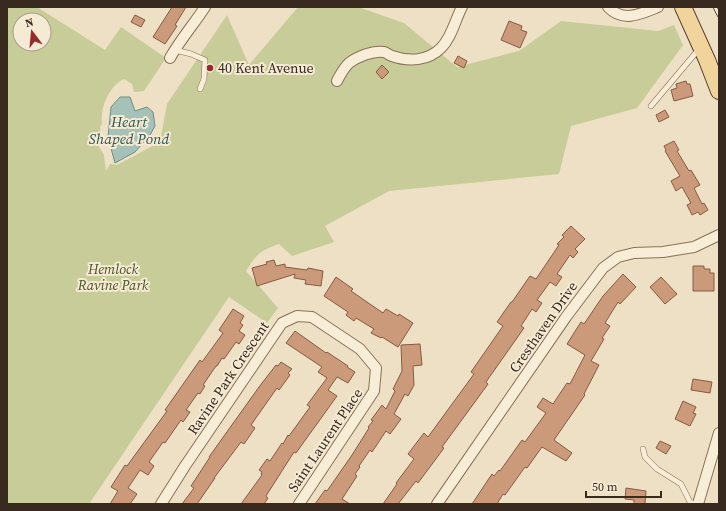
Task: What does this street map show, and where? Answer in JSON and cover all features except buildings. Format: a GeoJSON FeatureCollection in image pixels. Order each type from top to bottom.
{"type":"FeatureCollection","features":[{"type":"Feature","properties":{"kind":"main road"},"geometry":{"type":"LineString","coordinates":[[683,7],[719,91]]}},
{"type":"Feature","properties":{"kind":"street"},"geometry":{"type":"LineString","coordinates":[[172,54],[205,7]]}},
{"type":"Feature","properties":{"kind":"street"},"geometry":{"type":"LineString","coordinates":[[337,81],[349,63],[374,52],[384,52],[404,59],[421,59],[432,54],[441,47],[448,38],[462,7]]}},
{"type":"Feature","properties":{"kind":"street"},"geometry":{"type":"LineString","coordinates":[[608,7],[617,14],[628,16],[638,15],[658,7]]}},
{"type":"Feature","properties":{"kind":"street","name":"Cresthaven Drive"},"geometry":{"type":"LineString","coordinates":[[437,504],[566,317],[603,268],[618,256],[634,253],[663,252],[694,247],[719,235]]}},
{"type":"Feature","properties":{"kind":"street","name":"Ravine Park Crescent"},"geometry":{"type":"LineString","coordinates":[[161,504],[282,323],[297,316],[312,318],[360,349]]}},
{"type":"Feature","properties":{"kind":"street","name":"Saint Laurent Place"},"geometry":{"type":"LineString","coordinates":[[299,504],[374,391],[376,368],[360,349]]}},
{"type":"Feature","properties":{"kind":"street"},"geometry":{"type":"LineString","coordinates":[[692,504],[719,433]]}},
{"type":"Feature","properties":{"kind":"lane"},"geometry":{"type":"LineString","coordinates":[[650,106],[701,47]]}},
{"type":"Feature","properties":{"kind":"lane"},"geometry":{"type":"LineString","coordinates":[[172,54],[191,54],[205,60],[204,79],[200,89]]}},
{"type":"Feature","properties":{"kind":"lane"},"geometry":{"type":"LineString","coordinates":[[643,449],[645,457],[657,469],[681,484],[692,504]]}},
{"type":"Feature","properties":{"kind":"green space","name":"Hemlock Ravine Park"},"geometry":{"type":"Polygon","coordinates":[[[7,7],[37,7],[45,12],[12,12],[12,52],[52,52],[52,16],[105,50],[121,27],[166,58],[144,91],[134,92],[132,84],[124,79],[119,82],[110,92],[102,111],[102,123],[100,127],[101,134],[99,147],[104,155],[106,171],[110,164],[117,165],[160,142],[167,104],[227,15],[249,65],[298,7],[358,7],[404,23],[457,67],[519,51],[561,21],[658,31],[674,25],[683,45],[637,108],[571,126],[559,174],[389,191],[325,226],[334,242],[292,256],[279,244],[259,254],[246,271],[278,308],[267,323],[229,297],[89,504],[7,504],[7,7]]]}},
{"type":"Feature","properties":{"kind":"water","name":"Heart Shaped Pond"},"geometry":{"type":"Polygon","coordinates":[[[120,97],[130,97],[135,111],[147,107],[153,112],[155,126],[150,135],[135,152],[115,163],[108,137],[111,107],[120,97]]]}},
{"type":"Feature","properties":{"kind":"railway"},"geometry":{"type":"LineString","coordinates":[[715,7],[719,15]]}},
{"type":"Feature","properties":{"kind":"place","name":"40 Kent Avenue"},"geometry":{"type":"Point","coordinates":[210,68]}}]}
